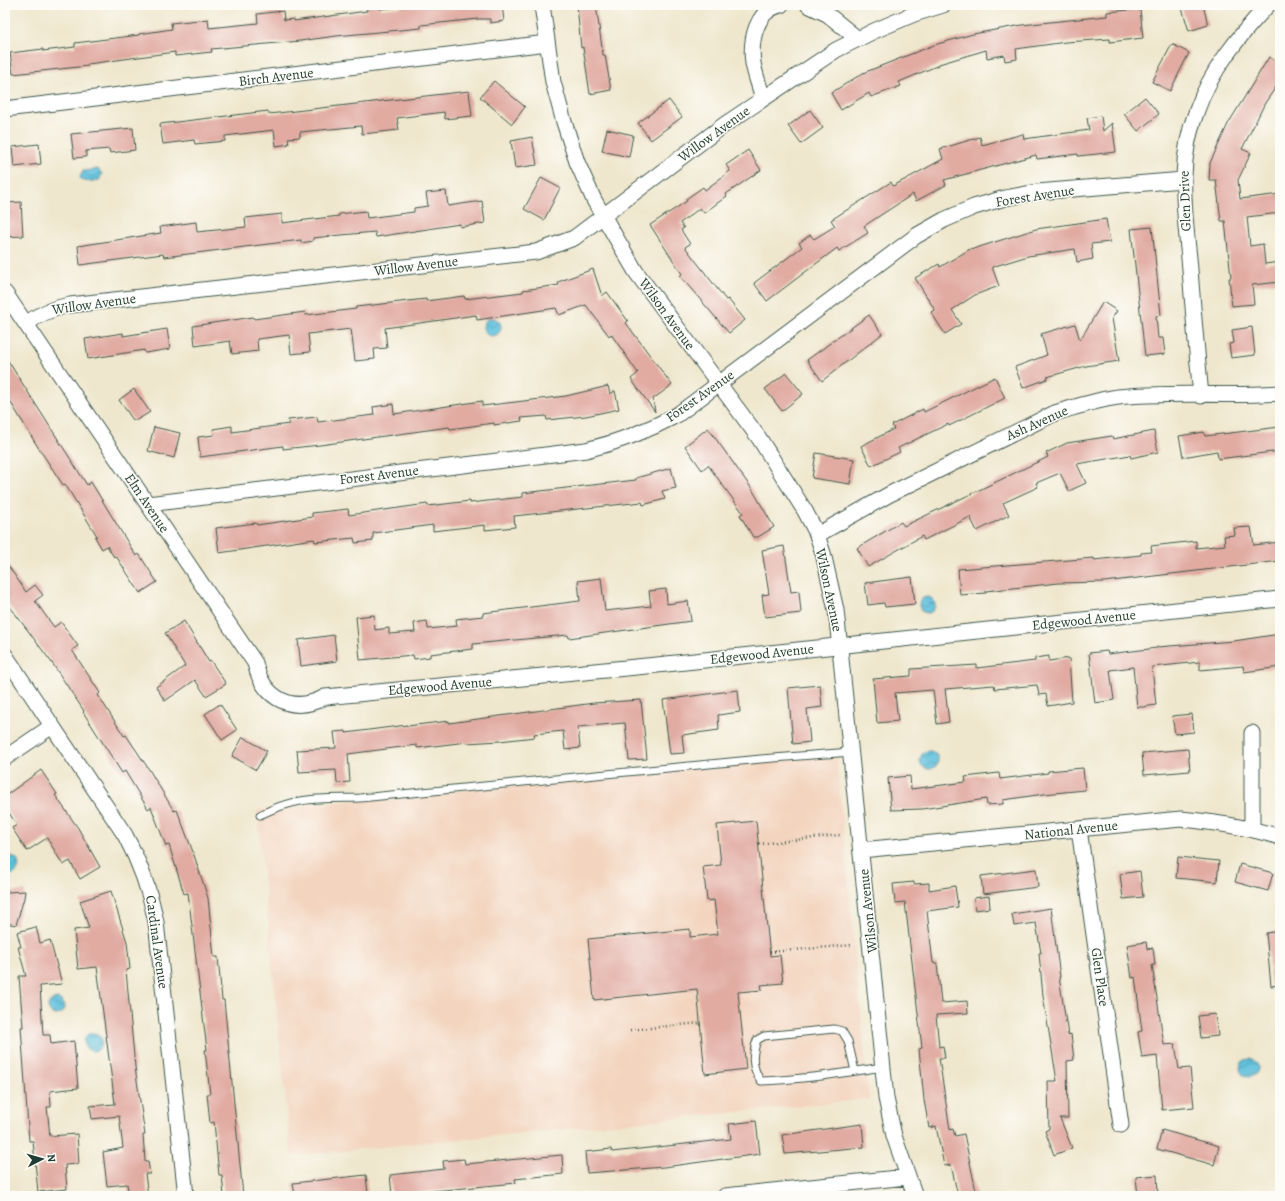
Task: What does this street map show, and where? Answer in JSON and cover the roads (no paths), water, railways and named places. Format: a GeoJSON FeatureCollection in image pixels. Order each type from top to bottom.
{"type":"FeatureCollection","features":[{"type":"Feature","properties":{"kind":"street","name":"Wilson Avenue"},"geometry":{"type":"LineString","coordinates":[[542,5],[554,82],[564,122],[577,162],[603,217],[636,272],[759,438],[790,487],[817,535],[828,570],[836,610],[840,645],[884,1066],[886,1098],[894,1136],[907,1177],[915,1196]]}},
{"type":"Feature","properties":{"kind":"street","name":"Willow Avenue"},"geometry":{"type":"LineString","coordinates":[[763,99],[753,63],[753,42],[758,21],[771,7],[781,5]]}},
{"type":"Feature","properties":{"kind":"street"},"geometry":{"type":"LineString","coordinates":[[808,5],[827,14],[858,39]]}},
{"type":"Feature","properties":{"kind":"street","name":"Willow Avenue"},"geometry":{"type":"LineString","coordinates":[[26,324],[39,314],[54,308],[70,305],[536,252],[574,238],[724,125],[836,50],[914,14],[943,5]]}},
{"type":"Feature","properties":{"kind":"street","name":"Glen Drive"},"geometry":{"type":"LineString","coordinates":[[1201,396],[1183,180],[1188,140],[1196,110],[1207,86],[1222,61],[1268,5]]}},
{"type":"Feature","properties":{"kind":"street","name":"Birch Avenue"},"geometry":{"type":"LineString","coordinates":[[5,109],[547,43]]}},
{"type":"Feature","properties":{"kind":"street","name":"Forest Avenue"},"geometry":{"type":"LineString","coordinates":[[148,504],[586,450],[615,443],[647,431],[677,415],[916,236],[950,218],[974,207],[1005,198],[1037,192],[1183,180]]}},
{"type":"Feature","properties":{"kind":"street","name":"Elm Avenue"},"geometry":{"type":"LineString","coordinates":[[5,292],[254,663],[258,676],[265,689],[274,697],[293,704]]}},
{"type":"Feature","properties":{"kind":"street","name":"Ash Avenue"},"geometry":{"type":"LineString","coordinates":[[817,535],[890,494],[1055,413],[1084,404],[1116,398],[1149,395],[1201,396],[1280,393]]}},
{"type":"Feature","properties":{"kind":"street","name":"Edgewood Avenue"},"geometry":{"type":"LineString","coordinates":[[293,704],[305,704],[325,697],[1280,599]]}},
{"type":"Feature","properties":{"kind":"street","name":"Cardinal Avenue"},"geometry":{"type":"LineString","coordinates":[[5,655],[125,834],[139,862],[150,892],[156,922],[186,1196]]}},
{"type":"Feature","properties":{"kind":"street"},"geometry":{"type":"LineString","coordinates":[[5,758],[52,726]]}},
{"type":"Feature","properties":{"kind":"street"},"geometry":{"type":"LineString","coordinates":[[1252,733],[1252,829]]}},
{"type":"Feature","properties":{"kind":"street","name":"National Avenue"},"geometry":{"type":"LineString","coordinates":[[862,850],[1181,819],[1218,822],[1280,837]]}},
{"type":"Feature","properties":{"kind":"street","name":"Glen Place"},"geometry":{"type":"LineString","coordinates":[[1079,829],[1121,1125]]}},
{"type":"Feature","properties":{"kind":"street"},"geometry":{"type":"LineString","coordinates":[[724,1196],[907,1177]]}},
{"type":"Feature","properties":{"kind":"lane"},"geometry":{"type":"LineString","coordinates":[[260,815],[276,807],[300,800],[360,798],[761,759],[851,752]]}},
{"type":"Feature","properties":{"kind":"lane"},"geometry":{"type":"LineString","coordinates":[[855,1071],[848,1041],[842,1031],[834,1029],[764,1036],[757,1040],[752,1053],[754,1072],[761,1081],[784,1080],[855,1071],[884,1066]]}},
{"type":"Feature","properties":{"kind":"water"},"geometry":{"type":"Polygon","coordinates":[[[98,169],[102,174],[99,180],[83,181],[81,179],[80,177],[83,171],[98,169]]]}},
{"type":"Feature","properties":{"kind":"water"},"geometry":{"type":"Polygon","coordinates":[[[492,318],[498,321],[501,327],[498,333],[492,336],[486,333],[483,327],[486,321],[492,318]]]}},
{"type":"Feature","properties":{"kind":"water"},"geometry":{"type":"Polygon","coordinates":[[[924,597],[930,597],[935,602],[933,611],[930,613],[924,613],[919,608],[919,602],[924,597]]]}},
{"type":"Feature","properties":{"kind":"water"},"geometry":{"type":"Polygon","coordinates":[[[929,751],[935,754],[938,760],[935,766],[929,769],[923,766],[920,760],[923,754],[929,751]]]}},
{"type":"Feature","properties":{"kind":"water"},"geometry":{"type":"Polygon","coordinates":[[[9,855],[17,859],[19,866],[15,873],[9,875],[5,874],[5,856],[9,855]]]}},
{"type":"Feature","properties":{"kind":"water"},"geometry":{"type":"Polygon","coordinates":[[[53,999],[59,999],[64,1004],[62,1013],[59,1015],[53,1015],[48,1010],[48,1004],[53,999]]]}},
{"type":"Feature","properties":{"kind":"water"},"geometry":{"type":"Polygon","coordinates":[[[93,1033],[99,1036],[102,1042],[99,1048],[93,1051],[87,1048],[84,1042],[87,1036],[93,1033]]]}},
{"type":"Feature","properties":{"kind":"water"},"geometry":{"type":"Polygon","coordinates":[[[1245,1059],[1253,1059],[1258,1064],[1256,1075],[1253,1077],[1245,1077],[1240,1072],[1240,1064],[1245,1059]]]}}]}
